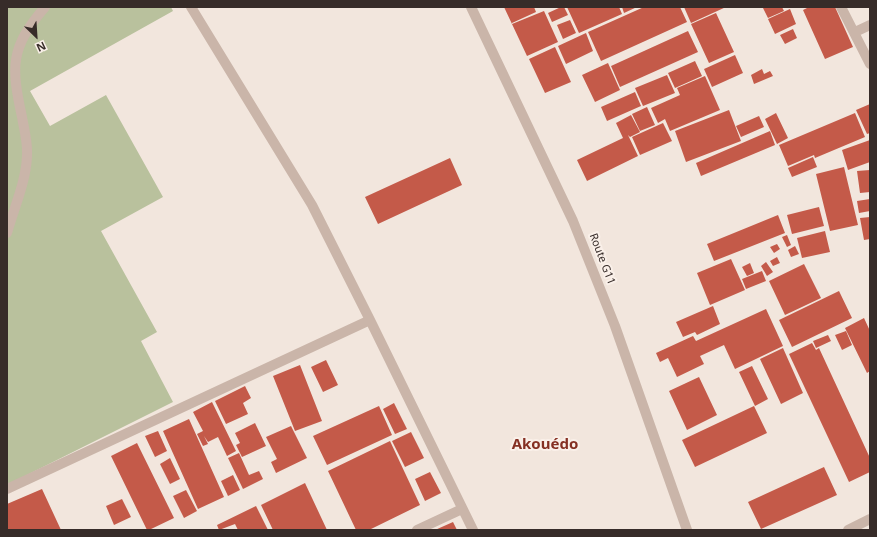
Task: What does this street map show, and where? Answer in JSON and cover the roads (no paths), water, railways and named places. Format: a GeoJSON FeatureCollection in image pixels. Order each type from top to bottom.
{"type":"FeatureCollection","features":[{"type":"Feature","properties":{"kind":"street"},"geometry":{"type":"LineString","coordinates":[[7,233],[22,183],[28,156],[14,74],[16,53],[27,31],[45,7]]}},
{"type":"Feature","properties":{"kind":"street"},"geometry":{"type":"LineString","coordinates":[[191,7],[312,205],[473,530]]}},
{"type":"Feature","properties":{"kind":"street","name":"Route G11"},"geometry":{"type":"LineString","coordinates":[[471,7],[573,220],[615,326],[687,530]]}},
{"type":"Feature","properties":{"kind":"street"},"geometry":{"type":"LineString","coordinates":[[841,7],[870,64]]}},
{"type":"Feature","properties":{"kind":"street"},"geometry":{"type":"LineString","coordinates":[[855,32],[870,25]]}},
{"type":"Feature","properties":{"kind":"street"},"geometry":{"type":"LineString","coordinates":[[7,489],[370,320]]}},
{"type":"Feature","properties":{"kind":"street"},"geometry":{"type":"LineString","coordinates":[[416,530],[462,509]]}},
{"type":"Feature","properties":{"kind":"street"},"geometry":{"type":"LineString","coordinates":[[848,530],[870,519]]}},
{"type":"Feature","properties":{"kind":"district","name":"Akouédo"},"geometry":{"type":"Point","coordinates":[545,445]}}]}
